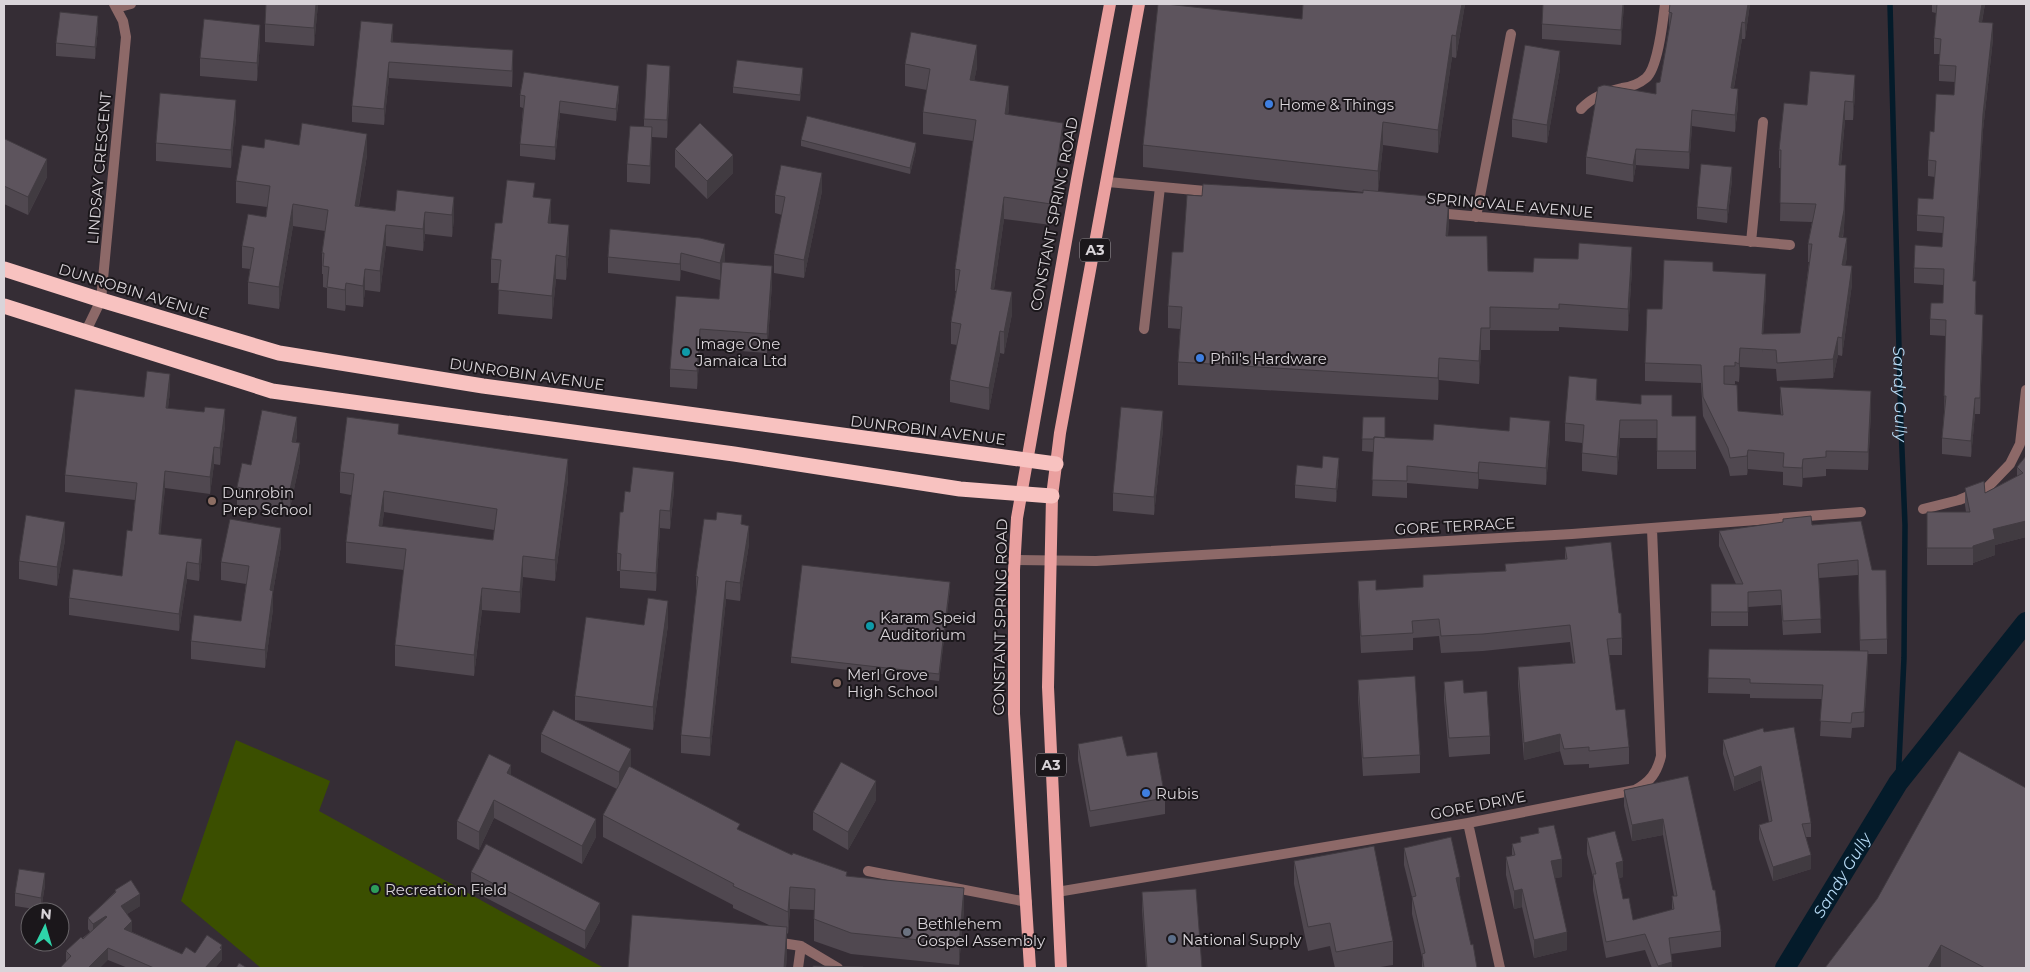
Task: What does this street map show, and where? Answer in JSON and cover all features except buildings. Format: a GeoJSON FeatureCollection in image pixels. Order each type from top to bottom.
{"type":"FeatureCollection","features":[{"type":"Feature","properties":{"kind":"highway","name":"DUNROBIN AVENUE"},"geometry":{"type":"LineString","coordinates":[[4,269],[279,353],[483,386],[1056,464]]}},
{"type":"Feature","properties":{"kind":"highway"},"geometry":{"type":"LineString","coordinates":[[4,306],[85,333],[272,390],[734,454],[960,489],[1052,496]]}},
{"type":"Feature","properties":{"kind":"main road","name":"CONSTANT SPRING ROAD"},"geometry":{"type":"LineString","coordinates":[[1030,968],[1014,714],[1014,560],[1025,460],[1110,4]]}},
{"type":"Feature","properties":{"kind":"main road","name":"A3"},"geometry":{"type":"LineString","coordinates":[[1062,968],[1048,687],[1052,496],[1056,464],[1139,4]]}},
{"type":"Feature","properties":{"kind":"street"},"geometry":{"type":"LineString","coordinates":[[115,6],[131,4]]}},
{"type":"Feature","properties":{"kind":"street"},"geometry":{"type":"LineString","coordinates":[[1581,109],[1586,103],[1600,95],[1630,86],[1647,77],[1655,61],[1665,4]]}},
{"type":"Feature","properties":{"kind":"street","name":"LINDSAY CRESCENT"},"geometry":{"type":"LineString","coordinates":[[85,333],[101,300],[126,37],[123,21],[115,6]]}},
{"type":"Feature","properties":{"kind":"street"},"geometry":{"type":"LineString","coordinates":[[1476,217],[1511,34]]}},
{"type":"Feature","properties":{"kind":"street"},"geometry":{"type":"LineString","coordinates":[[1751,242],[1763,122]]}},
{"type":"Feature","properties":{"kind":"street"},"geometry":{"type":"LineString","coordinates":[[1108,182],[1229,193]]}},
{"type":"Feature","properties":{"kind":"street"},"geometry":{"type":"LineString","coordinates":[[1144,329],[1160,187]]}},
{"type":"Feature","properties":{"kind":"street","name":"SPRINGVALE AVENUE"},"geometry":{"type":"LineString","coordinates":[[1427,212],[1790,245]]}},
{"type":"Feature","properties":{"kind":"street"},"geometry":{"type":"LineString","coordinates":[[1923,509],[1960,500],[1986,489],[2010,464],[2020,444],[2026,390]]}},
{"type":"Feature","properties":{"kind":"street","name":"GORE TERRACE"},"geometry":{"type":"LineString","coordinates":[[1014,560],[1106,560],[1652,529],[1861,512]]}},
{"type":"Feature","properties":{"kind":"street","name":"GORE DRIVE"},"geometry":{"type":"LineString","coordinates":[[1057,892],[1468,823],[1635,790],[1645,785],[1659,767],[1661,756],[1652,529]]}},
{"type":"Feature","properties":{"kind":"street"},"geometry":{"type":"LineString","coordinates":[[1468,823],[1500,968]]}},
{"type":"Feature","properties":{"kind":"street"},"geometry":{"type":"LineString","coordinates":[[868,871],[1027,902]]}},
{"type":"Feature","properties":{"kind":"street"},"geometry":{"type":"LineString","coordinates":[[767,940],[801,946],[838,968]]}},
{"type":"Feature","properties":{"kind":"street"},"geometry":{"type":"LineString","coordinates":[[798,968],[801,946]]}},
{"type":"Feature","properties":{"kind":"green space"},"geometry":{"type":"Polygon","coordinates":[[[236,740],[330,781],[319,811],[604,968],[261,968],[181,901],[236,740]]]}},
{"type":"Feature","properties":{"kind":"waterway","name":"Sandy Gully"},"geometry":{"type":"LineString","coordinates":[[1890,4],[1905,525],[1904,658],[1898,783]]}},
{"type":"Feature","properties":{"kind":"waterway","name":"Sandy Gully"},"geometry":{"type":"LineString","coordinates":[[1785,968],[1898,783],[2026,622]]}},
{"type":"Feature","properties":{"kind":"place","name":"Home & Things"},"geometry":{"type":"Point","coordinates":[1269,104]}},
{"type":"Feature","properties":{"kind":"place","name":"Image One Jamaica Ltd"},"geometry":{"type":"Point","coordinates":[686,352]}},
{"type":"Feature","properties":{"kind":"place","name":"Phil's Hardware"},"geometry":{"type":"Point","coordinates":[1200,358]}},
{"type":"Feature","properties":{"kind":"place","name":"Dunrobin Prep School"},"geometry":{"type":"Point","coordinates":[212,501]}},
{"type":"Feature","properties":{"kind":"place","name":"Karam Speid Auditorium"},"geometry":{"type":"Point","coordinates":[870,626]}},
{"type":"Feature","properties":{"kind":"place","name":"Merl Grove High School"},"geometry":{"type":"Point","coordinates":[837,683]}},
{"type":"Feature","properties":{"kind":"place","name":"Rubis"},"geometry":{"type":"Point","coordinates":[1146,793]}},
{"type":"Feature","properties":{"kind":"place","name":"Recreation Field"},"geometry":{"type":"Point","coordinates":[375,889]}},
{"type":"Feature","properties":{"kind":"place","name":"Bethlehem Gospel Assembly"},"geometry":{"type":"Point","coordinates":[907,932]}},
{"type":"Feature","properties":{"kind":"place","name":"National Supply"},"geometry":{"type":"Point","coordinates":[1172,939]}}]}
